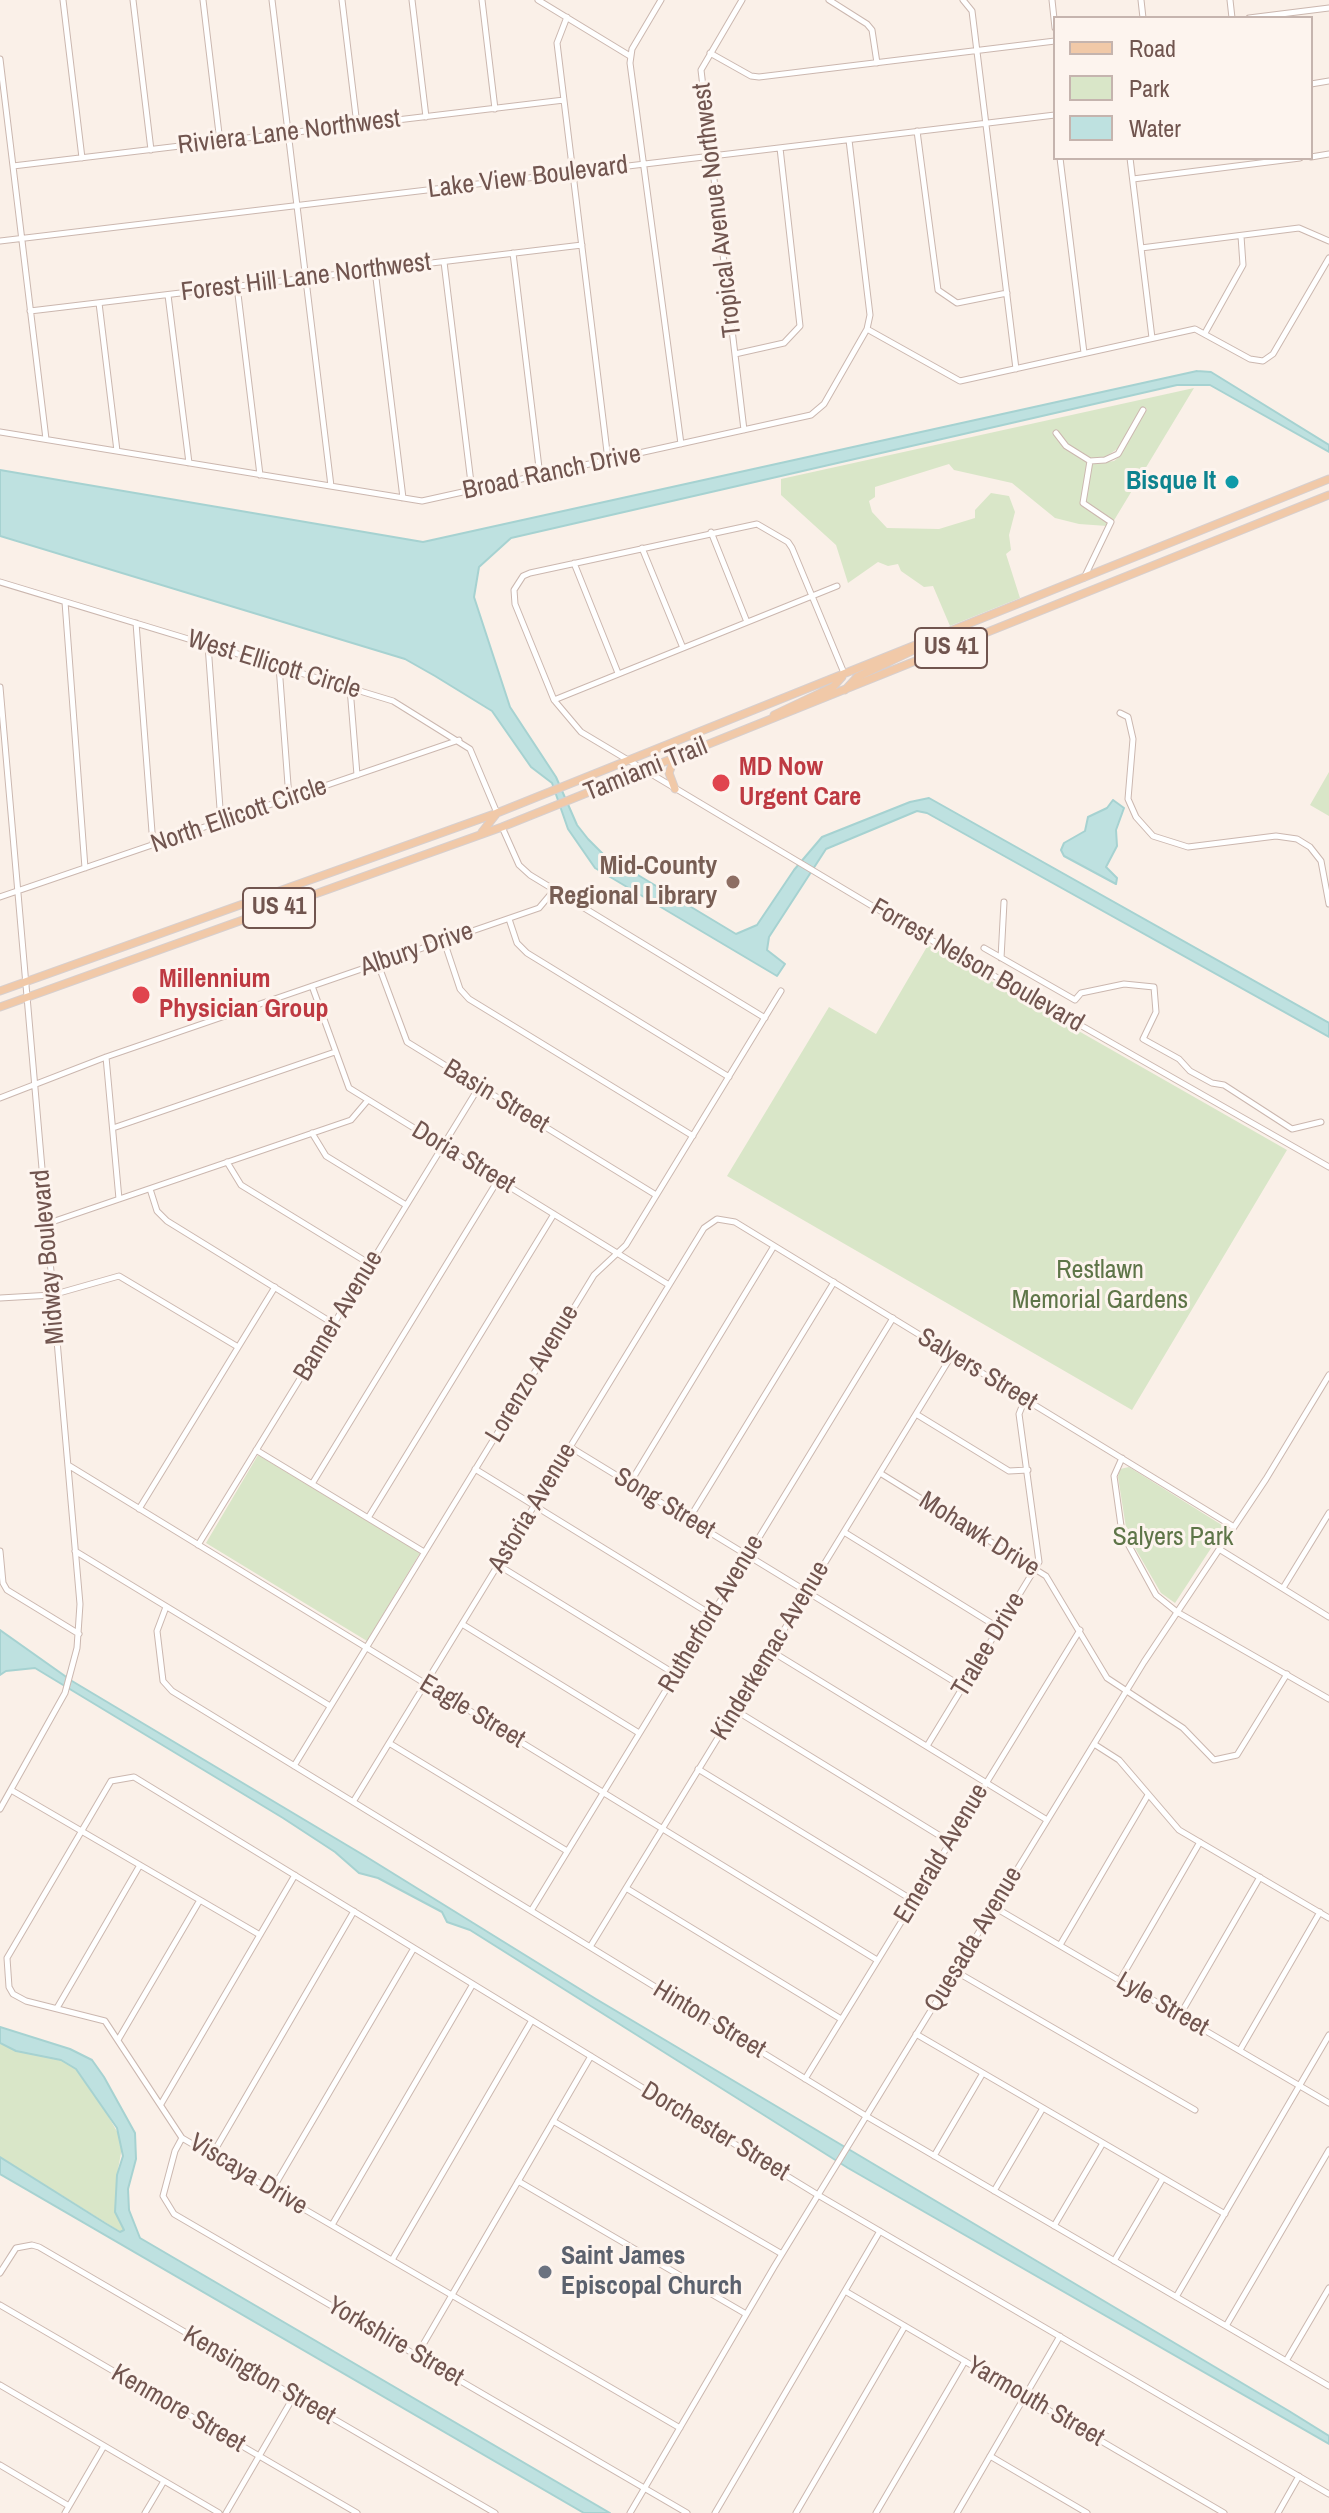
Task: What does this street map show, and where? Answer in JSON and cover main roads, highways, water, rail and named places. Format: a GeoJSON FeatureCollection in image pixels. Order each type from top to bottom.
{"type":"FeatureCollection","features":[{"type":"Feature","properties":{"kind":"main road","name":"Tamiami Trail"},"geometry":{"type":"LineString","coordinates":[[0,991],[519,805],[1329,479]]}},
{"type":"Feature","properties":{"kind":"main road","name":"Tamiami Trail"},"geometry":{"type":"LineString","coordinates":[[0,1007],[573,800],[1329,495]]}},
{"type":"Feature","properties":{"kind":"main road"},"geometry":{"type":"LineString","coordinates":[[1228,520],[1233,534]]}},
{"type":"Feature","properties":{"kind":"main road"},"geometry":{"type":"LineString","coordinates":[[845,690],[857,677],[901,659],[932,639]]}},
{"type":"Feature","properties":{"kind":"main road"},"geometry":{"type":"LineString","coordinates":[[747,730],[833,687],[844,674]]}},
{"type":"Feature","properties":{"kind":"main road"},"geometry":{"type":"LineString","coordinates":[[674,759],[669,773],[675,789]]}},
{"type":"Feature","properties":{"kind":"main road"},"geometry":{"type":"LineString","coordinates":[[502,827],[506,817],[519,805]]}},
{"type":"Feature","properties":{"kind":"main road"},"geometry":{"type":"LineString","coordinates":[[474,838],[490,826],[497,813]]}},
{"type":"Feature","properties":{"kind":"water"},"geometry":{"type":"Polygon","coordinates":[[[1197,371],[1211,372],[1329,445],[1329,452],[1210,385],[1177,385],[511,538],[479,567],[474,597],[510,707],[556,777],[577,825],[603,854],[736,934],[757,925],[794,870],[822,837],[910,802],[929,798],[1329,1023],[1329,1037],[927,813],[917,811],[826,849],[769,937],[767,950],[785,964],[777,976],[595,868],[568,829],[552,783],[531,767],[492,711],[405,659],[0,536],[0,470],[423,542],[1197,371]]]}},
{"type":"Feature","properties":{"kind":"water"},"geometry":{"type":"Polygon","coordinates":[[[1113,800],[1124,808],[1116,830],[1117,846],[1106,867],[1117,878],[1116,884],[1064,856],[1061,850],[1064,843],[1085,831],[1088,817],[1107,808],[1113,800]]]}},
{"type":"Feature","properties":{"kind":"water"},"geometry":{"type":"Polygon","coordinates":[[[0,1630],[72,1681],[365,1856],[596,1999],[1289,2411],[1329,2436],[1329,2444],[848,2168],[470,1930],[447,1922],[442,1912],[378,1878],[359,1873],[335,1852],[283,1818],[35,1668],[6,1671],[0,1675],[0,1630]]]}},
{"type":"Feature","properties":{"kind":"water"},"geometry":{"type":"Polygon","coordinates":[[[0,2027],[70,2049],[92,2060],[104,2077],[135,2133],[136,2159],[128,2189],[129,2210],[140,2238],[610,2513],[584,2513],[0,2174],[0,2157],[120,2232],[124,2230],[115,2212],[117,2175],[123,2156],[117,2128],[76,2069],[61,2060],[16,2051],[0,2043],[0,2027]]]}},
{"type":"Feature","properties":{"kind":"place","name":"Bisque It"},"geometry":{"type":"Point","coordinates":[1232,482]}},
{"type":"Feature","properties":{"kind":"place","name":"MD Now Urgent Care"},"geometry":{"type":"Point","coordinates":[721,783]}},
{"type":"Feature","properties":{"kind":"place","name":"Mid-County Regional Library"},"geometry":{"type":"Point","coordinates":[733,882]}},
{"type":"Feature","properties":{"kind":"place","name":"Millennium Physician Group"},"geometry":{"type":"Point","coordinates":[141,995]}},
{"type":"Feature","properties":{"kind":"place","name":"Saint James Episcopal Church"},"geometry":{"type":"Point","coordinates":[545,2272]}},
{"type":"Feature","properties":{"kind":"park label","name":"Restlawn Memorial Gardens"},"geometry":{"type":"Point","coordinates":[1100,1286]}},
{"type":"Feature","properties":{"kind":"park label","name":"Salyers Park"},"geometry":{"type":"Point","coordinates":[1173,1538]}}]}
